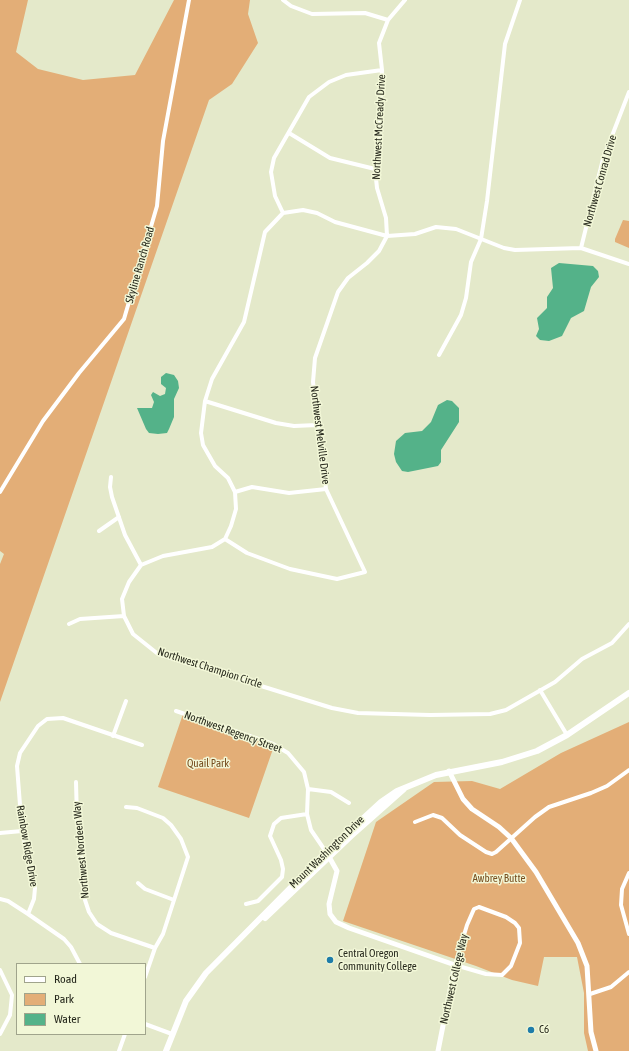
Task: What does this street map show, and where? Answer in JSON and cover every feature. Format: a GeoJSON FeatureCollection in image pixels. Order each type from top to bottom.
{"type":"FeatureCollection","features":[{"type":"Feature","properties":{"kind":"main road","name":"Mount Washington Drive"},"geometry":{"type":"LineString","coordinates":[[166,1051],[186,1001],[200,980],[257,923],[266,917],[328,854],[373,815],[400,795],[404,789],[418,781],[449,771],[502,762],[524,756],[548,746],[629,693]]}},
{"type":"Feature","properties":{"kind":"street","name":"Skyline Ranch Road"},"geometry":{"type":"LineString","coordinates":[[0,492],[43,421],[79,372],[124,319],[157,206],[163,141],[188,0]]}},
{"type":"Feature","properties":{"kind":"street"},"geometry":{"type":"LineString","coordinates":[[283,0],[291,6],[312,14],[365,13],[388,20]]}},
{"type":"Feature","properties":{"kind":"street","name":"Northwest McCready Drive"},"geometry":{"type":"LineString","coordinates":[[387,236],[386,218],[377,188],[375,169],[379,153],[382,70],[380,43],[388,20],[405,0]]}},
{"type":"Feature","properties":{"kind":"street"},"geometry":{"type":"LineString","coordinates":[[439,355],[461,315],[466,298],[471,262],[481,239],[487,201],[505,44],[520,0]]}},
{"type":"Feature","properties":{"kind":"street"},"geometry":{"type":"LineString","coordinates":[[283,212],[275,196],[271,172],[274,158],[310,97],[318,88],[328,82],[346,75],[382,70]]}},
{"type":"Feature","properties":{"kind":"street","name":"Northwest Conrad Drive"},"geometry":{"type":"LineString","coordinates":[[581,248],[604,160],[629,92]]}},
{"type":"Feature","properties":{"kind":"street"},"geometry":{"type":"LineString","coordinates":[[289,133],[330,158],[375,169]]}},
{"type":"Feature","properties":{"kind":"street"},"geometry":{"type":"LineString","coordinates":[[111,477],[110,487],[125,535],[141,565],[163,556],[212,547],[225,539],[236,509],[235,492],[228,478],[215,466],[203,446],[201,433],[205,401],[212,379],[244,322],[265,232],[283,212],[303,210],[317,213],[335,222],[387,236],[415,234],[436,227],[456,229],[495,245],[515,250],[581,248],[629,264]]}},
{"type":"Feature","properties":{"kind":"street","name":"Northwest Melville Drive"},"geometry":{"type":"LineString","coordinates":[[225,539],[247,553],[290,569],[337,579],[365,572],[326,489],[312,382],[315,358],[338,292],[348,278],[379,251],[387,236]]}},
{"type":"Feature","properties":{"kind":"street"},"geometry":{"type":"LineString","coordinates":[[205,401],[294,426],[317,425]]}},
{"type":"Feature","properties":{"kind":"street"},"geometry":{"type":"LineString","coordinates":[[235,492],[252,487],[288,493],[326,489]]}},
{"type":"Feature","properties":{"kind":"street"},"geometry":{"type":"LineString","coordinates":[[99,531],[120,517]]}},
{"type":"Feature","properties":{"kind":"street","name":"Northwest Champion Circle"},"geometry":{"type":"LineString","coordinates":[[141,565],[129,582],[122,599],[124,616],[133,634],[158,654],[344,711],[430,715],[490,714],[506,710],[555,682],[582,659],[612,642],[629,624]]}},
{"type":"Feature","properties":{"kind":"street"},"geometry":{"type":"LineString","coordinates":[[69,624],[80,619],[124,616]]}},
{"type":"Feature","properties":{"kind":"street"},"geometry":{"type":"LineString","coordinates":[[540,690],[567,735]]}},
{"type":"Feature","properties":{"kind":"street"},"geometry":{"type":"LineString","coordinates":[[113,736],[126,701]]}},
{"type":"Feature","properties":{"kind":"street","name":"Northwest Regency Street"},"geometry":{"type":"LineString","coordinates":[[176,711],[273,744],[288,752],[296,760],[304,772],[308,789],[307,814],[311,830],[328,854],[336,870],[328,908],[330,914],[336,922],[349,928],[455,965]]}},
{"type":"Feature","properties":{"kind":"street","name":"Rainbow Ridge Drive"},"geometry":{"type":"LineString","coordinates":[[28,914],[34,899],[35,888],[22,831],[16,766],[20,753],[38,726],[47,718],[63,718],[142,745]]}},
{"type":"Feature","properties":{"kind":"street"},"geometry":{"type":"LineString","coordinates":[[415,822],[433,815],[442,818],[460,835],[486,852],[492,854],[549,806],[591,793],[607,786],[629,770]]}},
{"type":"Feature","properties":{"kind":"street"},"geometry":{"type":"LineString","coordinates":[[449,771],[463,799],[472,809],[499,827],[511,838],[536,872],[578,942],[587,966],[590,994],[591,1032],[596,1051]]}},
{"type":"Feature","properties":{"kind":"street","name":"Northwest Nordeen Way"},"geometry":{"type":"LineString","coordinates":[[76,782],[77,819],[82,865],[82,882],[84,900],[89,912],[97,924],[111,933],[155,948]]}},
{"type":"Feature","properties":{"kind":"street"},"geometry":{"type":"LineString","coordinates":[[308,789],[331,792],[349,803]]}},
{"type":"Feature","properties":{"kind":"street"},"geometry":{"type":"LineString","coordinates":[[126,807],[137,808],[163,818],[171,825],[180,839],[188,857],[163,934],[155,948],[146,974]]}},
{"type":"Feature","properties":{"kind":"street"},"geometry":{"type":"LineString","coordinates":[[246,904],[258,901],[282,878],[283,869],[281,860],[270,836],[274,824],[281,818],[307,814]]}},
{"type":"Feature","properties":{"kind":"street"},"geometry":{"type":"LineString","coordinates":[[0,833],[22,831]]}},
{"type":"Feature","properties":{"kind":"street"},"geometry":{"type":"LineString","coordinates":[[629,873],[622,889],[621,905],[629,934]]}},
{"type":"Feature","properties":{"kind":"street"},"geometry":{"type":"LineString","coordinates":[[138,883],[145,889],[174,900]]}},
{"type":"Feature","properties":{"kind":"street"},"geometry":{"type":"LineString","coordinates":[[0,898],[8,901],[64,939],[71,947],[79,963]]}},
{"type":"Feature","properties":{"kind":"street","name":"Northwest College Way"},"geometry":{"type":"LineString","coordinates":[[438,1051],[455,965],[459,947],[474,909],[479,907],[506,916],[515,922],[521,935],[520,943],[511,966],[502,975],[486,974],[455,965]]}},
{"type":"Feature","properties":{"kind":"street"},"geometry":{"type":"LineString","coordinates":[[0,970],[12,995],[10,1015],[0,1034]]}},
{"type":"Feature","properties":{"kind":"street"},"geometry":{"type":"LineString","coordinates":[[590,994],[610,987],[629,972]]}},
{"type":"Feature","properties":{"kind":"street"},"geometry":{"type":"LineString","coordinates":[[146,1024],[172,1034]]}},
{"type":"Feature","properties":{"kind":"street"},"geometry":{"type":"LineString","coordinates":[[119,1051],[125,1035]]}},
{"type":"Feature","properties":{"kind":"green space"},"geometry":{"type":"Polygon","coordinates":[[[0,0],[28,0],[16,52],[38,69],[83,80],[135,75],[174,0],[250,0],[248,14],[258,43],[232,84],[209,100],[0,702],[0,564],[4,554],[0,551],[0,0]]]}},
{"type":"Feature","properties":{"kind":"green space"},"geometry":{"type":"Polygon","coordinates":[[[623,220],[629,221],[629,248],[615,242],[623,220]]]}},
{"type":"Feature","properties":{"kind":"green space","name":"Quail Park"},"geometry":{"type":"Polygon","coordinates":[[[183,714],[274,746],[249,818],[158,787],[183,714]]]}},
{"type":"Feature","properties":{"kind":"green space","name":"Awbrey Butte"},"geometry":{"type":"Polygon","coordinates":[[[629,722],[629,1051],[588,1051],[584,1033],[584,993],[577,957],[544,957],[538,986],[512,980],[476,966],[343,921],[376,822],[434,782],[472,781],[500,789],[561,753],[629,722]]]}},
{"type":"Feature","properties":{"kind":"water"},"geometry":{"type":"Polygon","coordinates":[[[559,263],[593,266],[598,271],[599,277],[591,287],[584,311],[571,318],[562,336],[549,341],[540,340],[536,336],[539,329],[537,318],[547,308],[547,297],[553,288],[551,268],[559,263]]]}},
{"type":"Feature","properties":{"kind":"water"},"geometry":{"type":"Polygon","coordinates":[[[166,373],[174,375],[178,381],[179,388],[174,399],[174,417],[167,433],[149,433],[137,408],[152,408],[154,402],[151,395],[153,392],[160,396],[165,394],[166,388],[161,384],[161,377],[166,373]]]}},
{"type":"Feature","properties":{"kind":"water"},"geometry":{"type":"Polygon","coordinates":[[[447,400],[452,401],[459,408],[459,422],[441,450],[441,462],[438,466],[408,472],[402,471],[396,462],[394,454],[396,441],[405,433],[422,431],[431,422],[438,405],[447,400]]]}},
{"type":"Feature","properties":{"kind":"place","name":"Central Oregon Community College"},"geometry":{"type":"Point","coordinates":[330,960]}},
{"type":"Feature","properties":{"kind":"place","name":"C6"},"geometry":{"type":"Point","coordinates":[531,1030]}}]}
